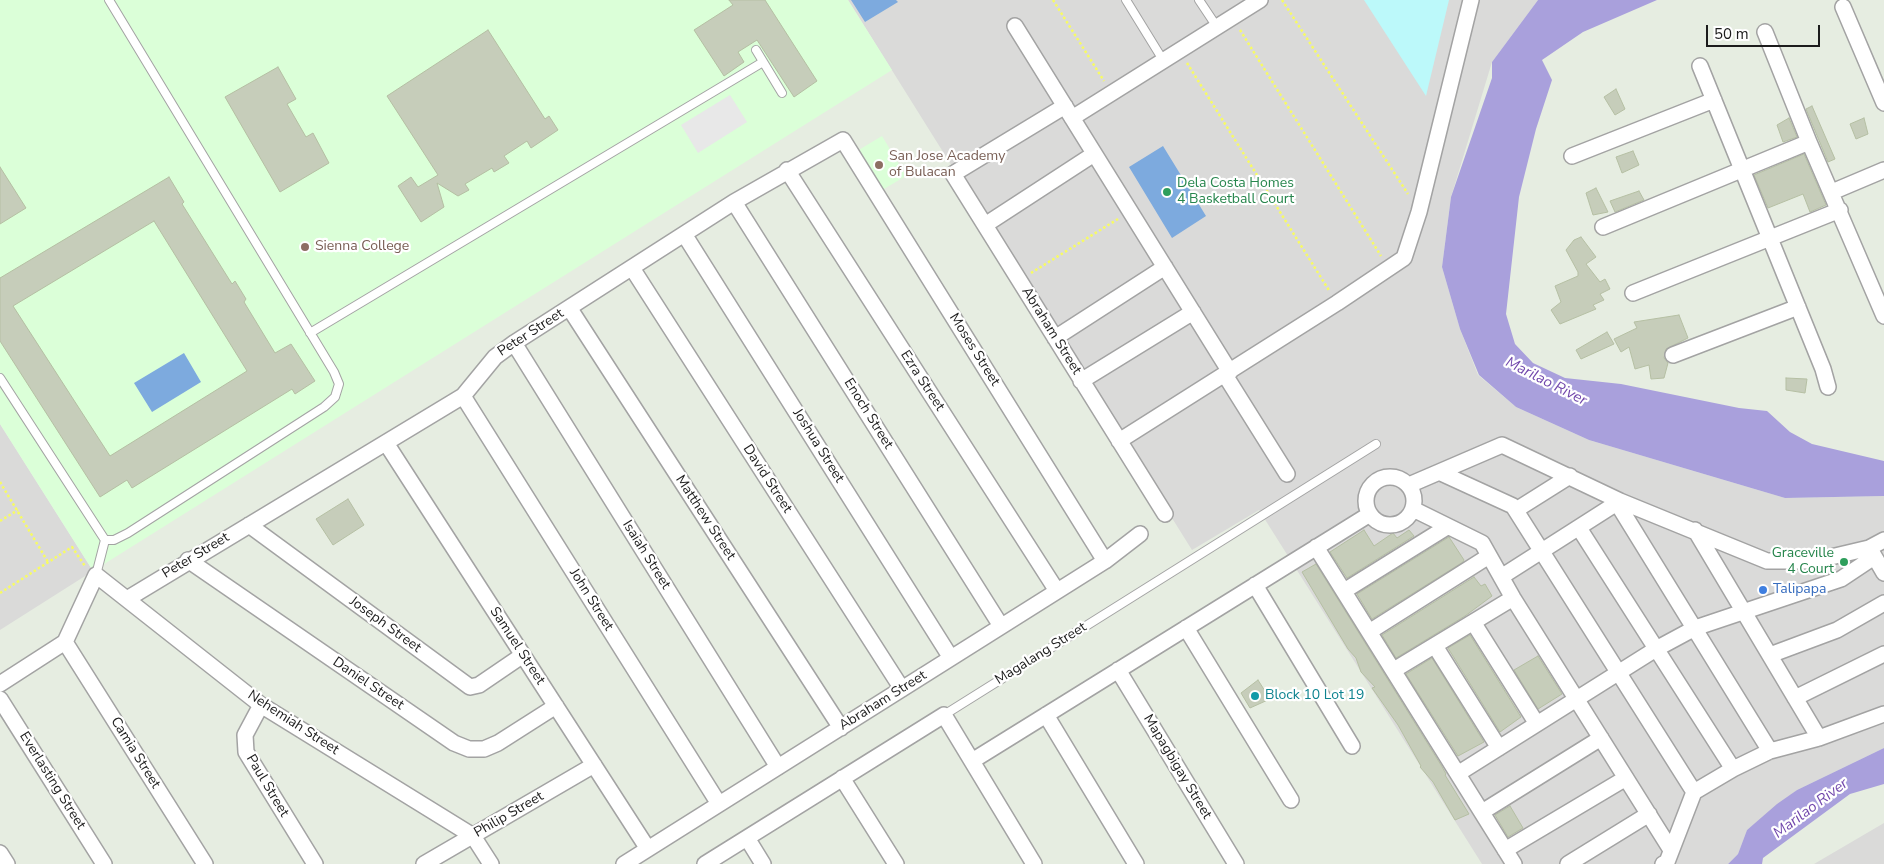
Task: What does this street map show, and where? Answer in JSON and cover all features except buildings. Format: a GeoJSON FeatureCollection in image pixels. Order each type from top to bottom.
{"type":"FeatureCollection","features":[{"type":"Feature","properties":{"kind":"street"},"geometry":{"type":"LineString","coordinates":[[1068,112],[1111,93],[1260,0]]}},
{"type":"Feature","properties":{"kind":"street"},"geometry":{"type":"LineString","coordinates":[[1119,441],[1390,270],[1404,258],[1408,252],[1419,212],[1471,0]]}},
{"type":"Feature","properties":{"kind":"street"},"geometry":{"type":"LineString","coordinates":[[1843,7],[1884,104]]}},
{"type":"Feature","properties":{"kind":"street"},"geometry":{"type":"LineString","coordinates":[[1015,26],[1193,312],[1288,474]]}},
{"type":"Feature","properties":{"kind":"street"},"geometry":{"type":"LineString","coordinates":[[1765,32],[1809,142],[1840,210],[1884,316]]}},
{"type":"Feature","properties":{"kind":"street"},"geometry":{"type":"LineString","coordinates":[[1700,66],[1798,307],[1828,387]]}},
{"type":"Feature","properties":{"kind":"street"},"geometry":{"type":"LineString","coordinates":[[1572,156],[1714,100]]}},
{"type":"Feature","properties":{"kind":"street","name":"Abraham Street"},"geometry":{"type":"LineString","coordinates":[[1068,112],[953,174],[1165,514]]}},
{"type":"Feature","properties":{"kind":"street","name":"Peter Street"},"geometry":{"type":"LineString","coordinates":[[127,599],[188,560],[249,526],[463,396],[495,357],[514,343],[570,309],[734,202],[842,140]]}},
{"type":"Feature","properties":{"kind":"street","name":"Moses Street"},"geometry":{"type":"LineString","coordinates":[[842,140],[1105,561]]}},
{"type":"Feature","properties":{"kind":"street"},"geometry":{"type":"LineString","coordinates":[[1603,227],[1809,142]]}},
{"type":"Feature","properties":{"kind":"street"},"geometry":{"type":"LineString","coordinates":[[985,225],[1094,154]]}},
{"type":"Feature","properties":{"kind":"street","name":"Ezra Street"},"geometry":{"type":"LineString","coordinates":[[787,170],[1057,591]]}},
{"type":"Feature","properties":{"kind":"street"},"geometry":{"type":"LineString","coordinates":[[1832,192],[1884,170]]}},
{"type":"Feature","properties":{"kind":"street","name":"Enoch Street"},"geometry":{"type":"LineString","coordinates":[[734,202],[1002,626]]}},
{"type":"Feature","properties":{"kind":"street"},"geometry":{"type":"LineString","coordinates":[[1634,293],[1840,210]]}},
{"type":"Feature","properties":{"kind":"street","name":"Joshua Street"},"geometry":{"type":"LineString","coordinates":[[684,234],[951,658]]}},
{"type":"Feature","properties":{"kind":"street"},"geometry":{"type":"LineString","coordinates":[[1055,338],[1165,267]]}},
{"type":"Feature","properties":{"kind":"street","name":"David Street"},"geometry":{"type":"LineString","coordinates":[[632,268],[902,689]]}},
{"type":"Feature","properties":{"kind":"street"},"geometry":{"type":"LineString","coordinates":[[1673,354],[1798,307]]}},
{"type":"Feature","properties":{"kind":"street","name":"Matthew Street"},"geometry":{"type":"LineString","coordinates":[[570,309],[841,728]]}},
{"type":"Feature","properties":{"kind":"street"},"geometry":{"type":"LineString","coordinates":[[1081,381],[1193,312]]}},
{"type":"Feature","properties":{"kind":"street","name":"Isaiah Street"},"geometry":{"type":"LineString","coordinates":[[514,343],[778,767]]}},
{"type":"Feature","properties":{"kind":"street","name":"John Street"},"geometry":{"type":"LineString","coordinates":[[463,396],[719,804]]}},
{"type":"Feature","properties":{"kind":"street","name":"Samuel Street"},"geometry":{"type":"LineString","coordinates":[[386,443],[648,849]]}},
{"type":"Feature","properties":{"kind":"street"},"geometry":{"type":"LineString","coordinates":[[1409,486],[1502,445],[1570,476],[1618,502],[1695,530],[1767,561],[1814,561],[1872,552]]}},
{"type":"Feature","properties":{"kind":"street"},"geometry":{"type":"LineString","coordinates":[[1441,472],[1513,506],[1694,792]]}},
{"type":"Feature","properties":{"kind":"street"},"geometry":{"type":"LineString","coordinates":[[1390,476],[1397,477],[1409,486],[1415,501],[1413,509],[1405,520],[1393,525],[1380,522],[1370,514],[1366,500],[1371,486],[1376,481],[1390,476]]}},
{"type":"Feature","properties":{"kind":"street"},"geometry":{"type":"LineString","coordinates":[[1516,510],[1570,476]]}},
{"type":"Feature","properties":{"kind":"street"},"geometry":{"type":"LineString","coordinates":[[1501,577],[1618,502]]}},
{"type":"Feature","properties":{"kind":"street"},"geometry":{"type":"LineString","coordinates":[[1618,502],[1770,751]]}},
{"type":"Feature","properties":{"kind":"street"},"geometry":{"type":"LineString","coordinates":[[1413,509],[1482,543],[1513,598],[1672,850]]}},
{"type":"Feature","properties":{"kind":"street"},"geometry":{"type":"LineString","coordinates":[[972,761],[1370,514]]}},
{"type":"Feature","properties":{"kind":"street","name":"Joseph Street"},"geometry":{"type":"LineString","coordinates":[[249,526],[470,687],[479,686],[523,655]]}},
{"type":"Feature","properties":{"kind":"street"},"geometry":{"type":"LineString","coordinates":[[1344,591],[1447,527]]}},
{"type":"Feature","properties":{"kind":"street"},"geometry":{"type":"LineString","coordinates":[[1579,528],[1733,769]]}},
{"type":"Feature","properties":{"kind":"street"},"geometry":{"type":"LineString","coordinates":[[1695,530],[1819,738]]}},
{"type":"Feature","properties":{"kind":"street","name":"Abraham Street"},"geometry":{"type":"LineString","coordinates":[[624,864],[1105,561],[1140,534]]}},
{"type":"Feature","properties":{"kind":"street"},"geometry":{"type":"LineString","coordinates":[[1459,773],[1656,649],[1695,628],[1741,610],[1840,579],[1884,540]]}},
{"type":"Feature","properties":{"kind":"street"},"geometry":{"type":"LineString","coordinates":[[1316,547],[1459,773],[1514,864]]}},
{"type":"Feature","properties":{"kind":"street"},"geometry":{"type":"LineString","coordinates":[[1872,552],[1884,573]]}},
{"type":"Feature","properties":{"kind":"street"},"geometry":{"type":"LineString","coordinates":[[1369,632],[1489,556]]}},
{"type":"Feature","properties":{"kind":"street","name":"Daniel Street"},"geometry":{"type":"LineString","coordinates":[[188,560],[454,743],[468,749],[484,749],[498,743],[556,706]]}},
{"type":"Feature","properties":{"kind":"street"},"geometry":{"type":"LineString","coordinates":[[0,684],[65,642],[96,575]]}},
{"type":"Feature","properties":{"kind":"street","name":"Nehemiah Street"},"geometry":{"type":"LineString","coordinates":[[96,575],[261,705],[473,836],[491,864]]}},
{"type":"Feature","properties":{"kind":"street"},"geometry":{"type":"LineString","coordinates":[[1255,585],[1352,746]]}},
{"type":"Feature","properties":{"kind":"street"},"geometry":{"type":"LineString","coordinates":[[1394,670],[1513,598]]}},
{"type":"Feature","properties":{"kind":"street"},"geometry":{"type":"LineString","coordinates":[[1770,654],[1837,630],[1884,602]]}},
{"type":"Feature","properties":{"kind":"street"},"geometry":{"type":"LineString","coordinates":[[1473,622],[1537,724]]}},
{"type":"Feature","properties":{"kind":"street"},"geometry":{"type":"LineString","coordinates":[[1186,628],[1291,800]]}},
{"type":"Feature","properties":{"kind":"street","name":"Camia Street"},"geometry":{"type":"LineString","coordinates":[[65,642],[206,864]]}},
{"type":"Feature","properties":{"kind":"street"},"geometry":{"type":"LineString","coordinates":[[1434,646],[1499,748]]}},
{"type":"Feature","properties":{"kind":"street"},"geometry":{"type":"LineString","coordinates":[[1795,698],[1884,654]]}},
{"type":"Feature","properties":{"kind":"street","name":"Mapagbigay Street"},"geometry":{"type":"LineString","coordinates":[[1118,670],[1236,864]]}},
{"type":"Feature","properties":{"kind":"street","name":"Everlasting Street"},"geometry":{"type":"LineString","coordinates":[[0,699],[104,864]]}},
{"type":"Feature","properties":{"kind":"street","name":"Paul Street"},"geometry":{"type":"LineString","coordinates":[[261,705],[245,734],[246,752],[315,864]]}},
{"type":"Feature","properties":{"kind":"street"},"geometry":{"type":"LineString","coordinates":[[1663,864],[1667,862],[1694,792],[1733,769],[1770,751],[1819,738],[1884,714]]}},
{"type":"Feature","properties":{"kind":"street"},"geometry":{"type":"LineString","coordinates":[[944,715],[1034,864]]}},
{"type":"Feature","properties":{"kind":"street","name":"Magalang Street"},"geometry":{"type":"LineString","coordinates":[[705,864],[944,715]]}},
{"type":"Feature","properties":{"kind":"street"},"geometry":{"type":"LineString","coordinates":[[1046,715],[1136,864]]}},
{"type":"Feature","properties":{"kind":"street"},"geometry":{"type":"LineString","coordinates":[[1482,812],[1601,738]]}},
{"type":"Feature","properties":{"kind":"street","name":"Philip Street"},"geometry":{"type":"LineString","coordinates":[[424,864],[594,765]]}},
{"type":"Feature","properties":{"kind":"street"},"geometry":{"type":"LineString","coordinates":[[842,778],[896,864]]}},
{"type":"Feature","properties":{"kind":"street"},"geometry":{"type":"LineString","coordinates":[[1505,850],[1626,778]]}},
{"type":"Feature","properties":{"kind":"street"},"geometry":{"type":"LineString","coordinates":[[1568,864],[1649,814]]}},
{"type":"Feature","properties":{"kind":"street"},"geometry":{"type":"LineString","coordinates":[[747,838],[763,864]]}},
{"type":"Feature","properties":{"kind":"street"},"geometry":{"type":"LineString","coordinates":[[0,853],[7,864]]}},
{"type":"Feature","properties":{"kind":"lane"},"geometry":{"type":"LineString","coordinates":[[105,540],[114,540],[128,533],[324,407],[335,397],[339,384],[109,0]]}},
{"type":"Feature","properties":{"kind":"lane"},"geometry":{"type":"LineString","coordinates":[[1126,0],[1163,60]]}},
{"type":"Feature","properties":{"kind":"lane"},"geometry":{"type":"LineString","coordinates":[[1199,0],[1217,27]]}},
{"type":"Feature","properties":{"kind":"lane"},"geometry":{"type":"LineString","coordinates":[[756,50],[782,93]]}},
{"type":"Feature","properties":{"kind":"lane"},"geometry":{"type":"LineString","coordinates":[[310,333],[763,62]]}},
{"type":"Feature","properties":{"kind":"lane"},"geometry":{"type":"LineString","coordinates":[[0,378],[105,540],[96,575]]}},
{"type":"Feature","properties":{"kind":"lane","name":"Magalang Street"},"geometry":{"type":"LineString","coordinates":[[944,715],[1376,444]]}},
{"type":"Feature","properties":{"kind":"path"},"geometry":{"type":"LineString","coordinates":[[1053,0],[1111,93]]}},
{"type":"Feature","properties":{"kind":"path"},"geometry":{"type":"LineString","coordinates":[[1282,0],[1419,212]]}},
{"type":"Feature","properties":{"kind":"path"},"geometry":{"type":"LineString","coordinates":[[1232,18],[1390,270]]}},
{"type":"Feature","properties":{"kind":"path"},"geometry":{"type":"LineString","coordinates":[[1179,50],[1337,304]]}},
{"type":"Feature","properties":{"kind":"path"},"geometry":{"type":"LineString","coordinates":[[1020,281],[1130,212]]}},
{"type":"Feature","properties":{"kind":"path"},"geometry":{"type":"LineString","coordinates":[[0,482],[48,562]]}},
{"type":"Feature","properties":{"kind":"path"},"geometry":{"type":"LineString","coordinates":[[0,521],[18,510]]}},
{"type":"Feature","properties":{"kind":"path"},"geometry":{"type":"LineString","coordinates":[[0,593],[72,547],[83,563],[96,575]]}},
{"type":"Feature","properties":{"kind":"shaded area","name":"Sienna College"},"geometry":{"type":"Polygon","coordinates":[[[0,0],[848,0],[892,70],[93,571],[0,424],[0,0]]]}},
{"type":"Feature","properties":{"kind":"shaded area"},"geometry":{"type":"Polygon","coordinates":[[[848,0],[1538,0],[1492,62],[1451,197],[1442,267],[1460,329],[1478,375],[1516,407],[1589,440],[1785,498],[1884,496],[1884,748],[1797,790],[1747,830],[1738,854],[1728,864],[1482,864],[1259,510],[1192,550],[848,0]]]}},
{"type":"Feature","properties":{"kind":"shaded area"},"geometry":{"type":"Polygon","coordinates":[[[851,0],[896,0],[898,2],[865,22],[851,0]]]}},
{"type":"Feature","properties":{"kind":"shaded area"},"geometry":{"type":"Polygon","coordinates":[[[1364,0],[1449,0],[1426,96],[1364,0]]]}},
{"type":"Feature","properties":{"kind":"shaded area"},"geometry":{"type":"Polygon","coordinates":[[[730,95],[747,122],[698,153],[681,125],[730,95]]]}},
{"type":"Feature","properties":{"kind":"shaded area","name":"San Jose Academy of Bulacan"},"geometry":{"type":"Polygon","coordinates":[[[882,136],[906,176],[877,193],[852,154],[882,136]]]}},
{"type":"Feature","properties":{"kind":"shaded area","name":"Dela Costa Homes 4 Basketball Court"},"geometry":{"type":"Polygon","coordinates":[[[1163,146],[1206,216],[1172,238],[1129,167],[1163,146]]]}},
{"type":"Feature","properties":{"kind":"shaded area"},"geometry":{"type":"Polygon","coordinates":[[[184,353],[201,382],[152,412],[134,383],[184,353]]]}},
{"type":"Feature","properties":{"kind":"shaded area"},"geometry":{"type":"Polygon","coordinates":[[[0,424],[93,571],[0,630],[0,424]]]}},
{"type":"Feature","properties":{"kind":"shaded area"},"geometry":{"type":"Polygon","coordinates":[[[1884,823],[1884,864],[1814,864],[1884,823]]]}},
{"type":"Feature","properties":{"kind":"water","name":"Marilao River"},"geometry":{"type":"Polygon","coordinates":[[[1538,0],[1657,0],[1583,32],[1542,60],[1552,80],[1536,129],[1519,197],[1506,314],[1515,344],[1533,363],[1565,378],[1621,384],[1739,408],[1767,411],[1790,432],[1812,444],[1884,461],[1884,496],[1785,498],[1589,440],[1516,407],[1479,375],[1460,329],[1442,267],[1451,197],[1492,78],[1492,62],[1538,0]]]}},
{"type":"Feature","properties":{"kind":"water","name":"Marilao River"},"geometry":{"type":"Polygon","coordinates":[[[1884,748],[1884,784],[1850,794],[1763,858],[1762,864],[1728,864],[1738,854],[1747,830],[1777,804],[1797,790],[1884,748]]]}},
{"type":"Feature","properties":{"kind":"place","name":"San Jose Academy of Bulacan"},"geometry":{"type":"Point","coordinates":[879,165]}},
{"type":"Feature","properties":{"kind":"place","name":"Dela Costa Homes 4 Basketball Court"},"geometry":{"type":"Point","coordinates":[1167,192]}},
{"type":"Feature","properties":{"kind":"place","name":"Sienna College"},"geometry":{"type":"Point","coordinates":[305,247]}},
{"type":"Feature","properties":{"kind":"place","name":"Graceville 4 Court"},"geometry":{"type":"Point","coordinates":[1844,562]}},
{"type":"Feature","properties":{"kind":"place","name":"Talipapa"},"geometry":{"type":"Point","coordinates":[1763,590]}},
{"type":"Feature","properties":{"kind":"place","name":"Block 10 Lot 19"},"geometry":{"type":"Point","coordinates":[1255,696]}}]}
